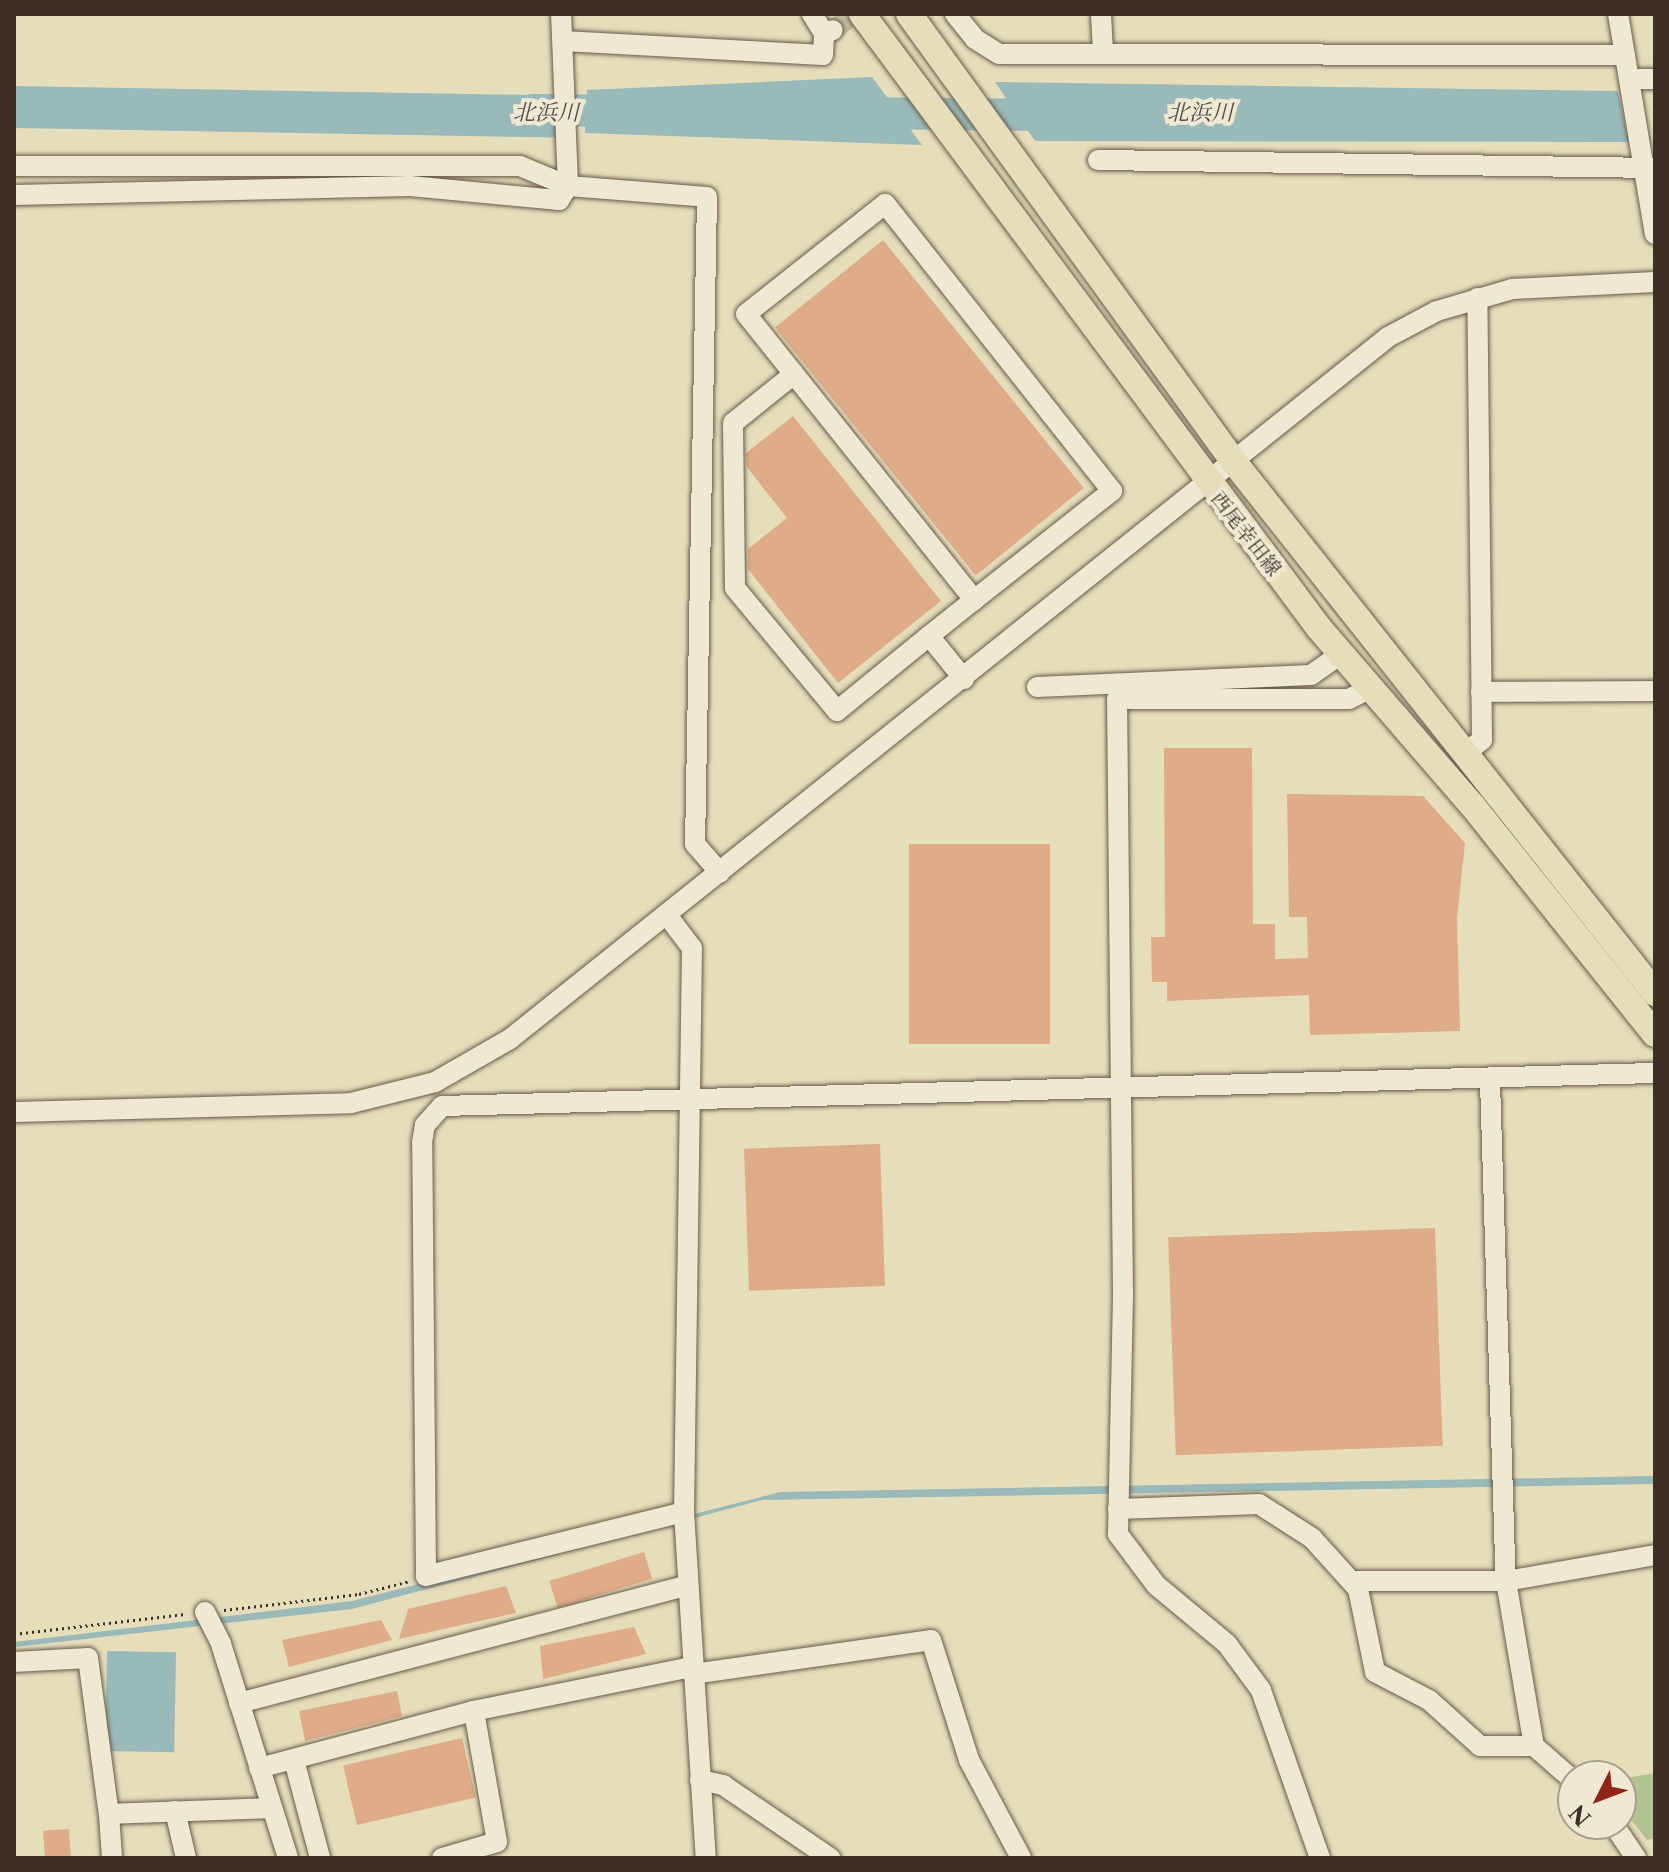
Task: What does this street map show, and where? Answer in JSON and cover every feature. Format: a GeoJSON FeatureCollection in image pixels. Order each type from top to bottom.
{"type":"FeatureCollection","features":[{"type":"Feature","properties":{"kind":"main road","name":"西尾幸田線"},"geometry":{"type":"LineString","coordinates":[[862,14],[1208,485],[1655,1034]]}},
{"type":"Feature","properties":{"kind":"main road","name":"西尾幸田線"},"geometry":{"type":"LineString","coordinates":[[909,14],[1019,172],[1234,462],[1655,993]]}},
{"type":"Feature","properties":{"kind":"street"},"geometry":{"type":"LineString","coordinates":[[14,195],[410,186],[559,200],[568,186],[561,14]]}},
{"type":"Feature","properties":{"kind":"street"},"geometry":{"type":"LineString","coordinates":[[563,41],[823,55],[828,31],[812,14]]}},
{"type":"Feature","properties":{"kind":"street"},"geometry":{"type":"LineString","coordinates":[[955,14],[975,39],[999,54],[1625,55]]}},
{"type":"Feature","properties":{"kind":"street"},"geometry":{"type":"LineString","coordinates":[[1101,14],[1103,53]]}},
{"type":"Feature","properties":{"kind":"street"},"geometry":{"type":"LineString","coordinates":[[1618,17],[1654,225]]}},
{"type":"Feature","properties":{"kind":"street"},"geometry":{"type":"LineString","coordinates":[[1631,79],[1655,79]]}},
{"type":"Feature","properties":{"kind":"street"},"geometry":{"type":"LineString","coordinates":[[1098,160],[1646,166]]}},
{"type":"Feature","properties":{"kind":"street"},"geometry":{"type":"LineString","coordinates":[[14,166],[520,166],[568,186],[707,197],[695,844],[720,873]]}},
{"type":"Feature","properties":{"kind":"street"},"geometry":{"type":"LineString","coordinates":[[794,374],[733,423],[735,588],[837,711],[1112,491],[885,204],[746,314],[794,374],[974,600]]}},
{"type":"Feature","properties":{"kind":"street"},"geometry":{"type":"LineString","coordinates":[[14,1112],[351,1103],[391,1096],[435,1082],[510,1039],[1208,485],[1388,337],[1477,298],[1512,289],[1655,282]]}},
{"type":"Feature","properties":{"kind":"street"},"geometry":{"type":"LineString","coordinates":[[1464,754],[1482,740],[1477,298]]}},
{"type":"Feature","properties":{"kind":"street"},"geometry":{"type":"LineString","coordinates":[[698,588],[735,588]]}},
{"type":"Feature","properties":{"kind":"street"},"geometry":{"type":"LineString","coordinates":[[929,636],[964,679]]}},
{"type":"Feature","properties":{"kind":"street"},"geometry":{"type":"LineString","coordinates":[[1037,687],[1311,675],[1342,653]]}},
{"type":"Feature","properties":{"kind":"street"},"geometry":{"type":"LineString","coordinates":[[1320,1858],[1261,1690],[1227,1644],[1131,1557],[1118,1534],[1123,1297],[1118,1091],[1117,699],[1349,699],[1371,688]]}},
{"type":"Feature","properties":{"kind":"street"},"geometry":{"type":"LineString","coordinates":[[1481,692],[1655,691]]}},
{"type":"Feature","properties":{"kind":"street"},"geometry":{"type":"LineString","coordinates":[[667,915],[692,948],[684,1512],[706,1858]]}},
{"type":"Feature","properties":{"kind":"street"},"geometry":{"type":"LineString","coordinates":[[684,1512],[426,1576],[425,1125],[453,1102],[1118,1091],[1490,1082],[1655,1073]]}},
{"type":"Feature","properties":{"kind":"street"},"geometry":{"type":"LineString","coordinates":[[1490,1082],[1506,1581],[1534,1746],[1557,1766]]}},
{"type":"Feature","properties":{"kind":"street"},"geometry":{"type":"LineString","coordinates":[[1118,1509],[1259,1504],[1312,1538],[1351,1581],[1375,1672],[1429,1700],[1480,1746],[1534,1746]]}},
{"type":"Feature","properties":{"kind":"street"},"geometry":{"type":"LineString","coordinates":[[1351,1581],[1506,1581],[1655,1555]]}},
{"type":"Feature","properties":{"kind":"street"},"geometry":{"type":"LineString","coordinates":[[239,1703],[688,1585]]}},
{"type":"Feature","properties":{"kind":"street"},"geometry":{"type":"LineString","coordinates":[[206,1613],[239,1703],[288,1858]]}},
{"type":"Feature","properties":{"kind":"street"},"geometry":{"type":"LineString","coordinates":[[259,1768],[474,1711],[693,1670],[931,1640],[969,1760],[1021,1858]]}},
{"type":"Feature","properties":{"kind":"street"},"geometry":{"type":"LineString","coordinates":[[14,1662],[88,1658],[112,1858]]}},
{"type":"Feature","properties":{"kind":"street"},"geometry":{"type":"LineString","coordinates":[[442,1858],[497,1842],[474,1711]]}},
{"type":"Feature","properties":{"kind":"street"},"geometry":{"type":"LineString","coordinates":[[294,1760],[320,1858]]}},
{"type":"Feature","properties":{"kind":"street"},"geometry":{"type":"LineString","coordinates":[[700,1780],[723,1785],[830,1858]]}},
{"type":"Feature","properties":{"kind":"street"},"geometry":{"type":"LineString","coordinates":[[109,1816],[271,1808]]}},
{"type":"Feature","properties":{"kind":"street"},"geometry":{"type":"LineString","coordinates":[[175,1811],[186,1858]]}},
{"type":"Feature","properties":{"kind":"street"},"geometry":{"type":"LineString","coordinates":[[1624,1840],[1636,1858]]}},
{"type":"Feature","properties":{"kind":"path"},"geometry":{"type":"LineString","coordinates":[[14,1634],[359,1594],[426,1576]]}},
{"type":"Feature","properties":{"kind":"green space"},"geometry":{"type":"Polygon","coordinates":[[[1655,1773],[1655,1838],[1647,1840],[1637,1827],[1637,1776],[1655,1773]]]}},
{"type":"Feature","properties":{"kind":"water","name":"北浜川"},"geometry":{"type":"Polygon","coordinates":[[[872,77],[922,145],[585,133],[587,90],[872,77]]]}},
{"type":"Feature","properties":{"kind":"water","name":"北浜川"},"geometry":{"type":"Polygon","coordinates":[[[995,82],[1618,91],[1629,142],[1035,141],[995,82]]]}},
{"type":"Feature","properties":{"kind":"water","name":"北浜川"},"geometry":{"type":"Polygon","coordinates":[[[14,86],[560,96],[559,138],[14,128],[14,86]]]}},
{"type":"Feature","properties":{"kind":"water"},"geometry":{"type":"Polygon","coordinates":[[[1655,1476],[1655,1484],[762,1500],[352,1609],[14,1647],[14,1642],[352,1601],[781,1492],[1655,1476]]]}},
{"type":"Feature","properties":{"kind":"water"},"geometry":{"type":"Polygon","coordinates":[[[107,1651],[176,1652],[174,1752],[105,1751],[107,1651]]]}},
{"type":"Feature","properties":{"kind":"building"},"geometry":{"type":"Polygon","coordinates":[[[883,240],[1084,488],[976,575],[775,327],[883,240]]]}},
{"type":"Feature","properties":{"kind":"building"},"geometry":{"type":"Polygon","coordinates":[[[793,416],[941,601],[838,683],[748,569],[748,549],[787,518],[747,467],[746,453],[793,416]]]}},
{"type":"Feature","properties":{"kind":"building"},"geometry":{"type":"Polygon","coordinates":[[[1164,748],[1252,748],[1253,924],[1275,924],[1275,959],[1308,958],[1307,917],[1289,917],[1287,794],[1423,796],[1465,843],[1457,918],[1460,1031],[1310,1035],[1309,995],[1167,1001],[1167,982],[1152,982],[1151,937],[1165,937],[1164,748]]]}},
{"type":"Feature","properties":{"kind":"building"},"geometry":{"type":"Polygon","coordinates":[[[909,844],[1050,844],[1050,1044],[909,1044],[909,844]]]}},
{"type":"Feature","properties":{"kind":"building"},"geometry":{"type":"Polygon","coordinates":[[[880,1144],[885,1286],[749,1291],[744,1149],[880,1144]]]}},
{"type":"Feature","properties":{"kind":"building"},"geometry":{"type":"Polygon","coordinates":[[[1435,1228],[1443,1446],[1176,1455],[1168,1237],[1435,1228]]]}},
{"type":"Feature","properties":{"kind":"building"},"geometry":{"type":"Polygon","coordinates":[[[644,1552],[652,1579],[558,1608],[549,1581],[644,1552]]]}},
{"type":"Feature","properties":{"kind":"building"},"geometry":{"type":"Polygon","coordinates":[[[506,1586],[516,1613],[399,1639],[408,1609],[506,1586]]]}},
{"type":"Feature","properties":{"kind":"building"},"geometry":{"type":"Polygon","coordinates":[[[381,1620],[392,1640],[289,1667],[282,1640],[381,1620]]]}},
{"type":"Feature","properties":{"kind":"building"},"geometry":{"type":"Polygon","coordinates":[[[634,1627],[646,1654],[543,1679],[540,1646],[634,1627]]]}},
{"type":"Feature","properties":{"kind":"building"},"geometry":{"type":"Polygon","coordinates":[[[397,1691],[402,1716],[305,1741],[299,1711],[397,1691]]]}},
{"type":"Feature","properties":{"kind":"building"},"geometry":{"type":"Polygon","coordinates":[[[462,1738],[476,1797],[357,1825],[343,1765],[462,1738]]]}},
{"type":"Feature","properties":{"kind":"building"},"geometry":{"type":"Polygon","coordinates":[[[69,1829],[71,1858],[45,1858],[43,1831],[69,1829]]]}},
{"type":"Feature","properties":{"kind":"waterway","name":"北浜川"},"geometry":{"type":"LineString","coordinates":[[533,110],[631,111]]}},
{"type":"Feature","properties":{"kind":"waterway","name":"北浜川"},"geometry":{"type":"LineString","coordinates":[[857,113],[1058,115]]}},
{"type":"Feature","properties":{"kind":"tunnel"},"geometry":{"type":"LineString","coordinates":[[833,30],[855,14]]}}]}
